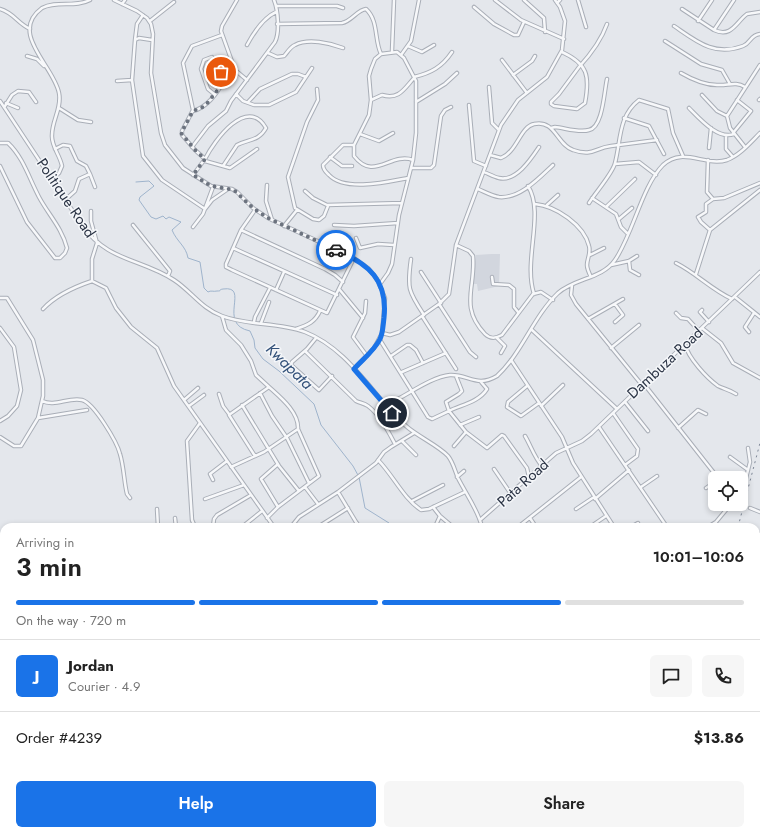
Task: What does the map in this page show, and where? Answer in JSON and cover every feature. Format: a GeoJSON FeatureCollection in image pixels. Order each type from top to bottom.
{"type":"FeatureCollection","features":[{"type":"Feature","properties":{"kind":"street"},"geometry":{"type":"LineString","coordinates":[[52,179],[59,173],[62,166],[55,149],[52,135],[59,108],[59,93],[32,42],[30,29],[34,18],[44,7],[54,4],[79,3],[90,0]]}},
{"type":"Feature","properties":{"kind":"street"},"geometry":{"type":"LineString","coordinates":[[114,0],[143,15],[150,21],[153,28],[151,73],[163,140],[181,165],[193,175],[213,187],[229,188],[237,192],[255,210],[272,220],[354,258],[368,268],[380,284],[385,303],[382,333],[380,339],[367,356],[354,369]]}},
{"type":"Feature","properties":{"kind":"street"},"geometry":{"type":"LineString","coordinates":[[122,4],[125,0]]}},
{"type":"Feature","properties":{"kind":"street"},"geometry":{"type":"LineString","coordinates":[[237,0],[222,26],[222,35],[235,70],[247,80]]}},
{"type":"Feature","properties":{"kind":"street"},"geometry":{"type":"LineString","coordinates":[[192,147],[208,126],[226,111],[236,94],[277,39],[277,6],[274,0]]}},
{"type":"Feature","properties":{"kind":"street"},"geometry":{"type":"LineString","coordinates":[[392,51],[394,0]]}},
{"type":"Feature","properties":{"kind":"street"},"geometry":{"type":"LineString","coordinates":[[401,55],[413,37],[419,0]]}},
{"type":"Feature","properties":{"kind":"street"},"geometry":{"type":"LineString","coordinates":[[495,0],[524,22],[564,39]]}},
{"type":"Feature","properties":{"kind":"street"},"geometry":{"type":"LineString","coordinates":[[524,0],[544,18],[545,32]]}},
{"type":"Feature","properties":{"kind":"street"},"geometry":{"type":"LineString","coordinates":[[382,333],[395,334],[440,304],[446,298],[451,289],[456,245],[499,130],[513,106],[547,77],[562,52],[565,21],[555,0]]}},
{"type":"Feature","properties":{"kind":"street"},"geometry":{"type":"LineString","coordinates":[[557,3],[560,0]]}},
{"type":"Feature","properties":{"kind":"street"},"geometry":{"type":"LineString","coordinates":[[578,0],[586,26]]}},
{"type":"Feature","properties":{"kind":"street"},"geometry":{"type":"LineString","coordinates":[[698,21],[712,0]]}},
{"type":"Feature","properties":{"kind":"street"},"geometry":{"type":"LineString","coordinates":[[714,30],[734,0]]}},
{"type":"Feature","properties":{"kind":"street"},"geometry":{"type":"LineString","coordinates":[[150,21],[174,2]]}},
{"type":"Feature","properties":{"kind":"street"},"geometry":{"type":"LineString","coordinates":[[277,6],[337,6],[343,8]]}},
{"type":"Feature","properties":{"kind":"street"},"geometry":{"type":"LineString","coordinates":[[474,7],[494,24],[514,35],[518,34],[524,22]]}},
{"type":"Feature","properties":{"kind":"street"},"geometry":{"type":"LineString","coordinates":[[0,9],[11,13],[21,24],[30,29]]}},
{"type":"Feature","properties":{"kind":"street"},"geometry":{"type":"LineString","coordinates":[[277,24],[342,23],[350,20],[362,10],[366,9],[374,21],[377,45],[380,54]]}},
{"type":"Feature","properties":{"kind":"street"},"geometry":{"type":"LineString","coordinates":[[682,9],[698,21],[720,32],[734,28],[747,14],[760,12]]}},
{"type":"Feature","properties":{"kind":"street"},"geometry":{"type":"LineString","coordinates":[[247,45],[258,26],[276,12]]}},
{"type":"Feature","properties":{"kind":"street"},"geometry":{"type":"LineString","coordinates":[[143,15],[137,24],[132,80],[143,156],[162,180],[205,209]]}},
{"type":"Feature","properties":{"kind":"street"},"geometry":{"type":"LineString","coordinates":[[562,52],[574,59],[580,66],[587,75],[589,80],[584,104],[575,109],[553,106],[551,102],[559,94],[580,66],[598,45],[607,24]]}},
{"type":"Feature","properties":{"kind":"street"},"geometry":{"type":"LineString","coordinates":[[674,26],[704,45],[716,50],[744,46],[752,36],[760,34]]}},
{"type":"Feature","properties":{"kind":"street"},"geometry":{"type":"LineString","coordinates":[[193,111],[183,70],[184,59],[192,46],[222,35]]}},
{"type":"Feature","properties":{"kind":"street"},"geometry":{"type":"LineString","coordinates":[[135,40],[138,38],[152,40]]}},
{"type":"Feature","properties":{"kind":"street"},"geometry":{"type":"LineString","coordinates":[[665,41],[702,64],[722,70],[730,84]]}},
{"type":"Feature","properties":{"kind":"street"},"geometry":{"type":"LineString","coordinates":[[268,53],[277,57],[284,56],[293,45],[304,42],[329,43],[342,48]]}},
{"type":"Feature","properties":{"kind":"street"},"geometry":{"type":"LineString","coordinates":[[408,46],[422,52],[434,45]]}},
{"type":"Feature","properties":{"kind":"street"},"geometry":{"type":"LineString","coordinates":[[380,284],[391,267],[402,203],[413,160],[416,83],[401,55],[392,51],[380,54],[375,60],[369,75],[371,100],[368,119],[354,145],[355,157],[370,167],[382,166],[400,158],[413,160]]}},
{"type":"Feature","properties":{"kind":"street"},"geometry":{"type":"LineString","coordinates":[[371,100],[382,95],[391,97],[398,95],[414,77],[428,74],[445,62],[452,52]]}},
{"type":"Feature","properties":{"kind":"street"},"geometry":{"type":"LineString","coordinates":[[27,56],[37,59],[48,70]]}},
{"type":"Feature","properties":{"kind":"street"},"geometry":{"type":"LineString","coordinates":[[513,75],[532,61],[535,56]]}},
{"type":"Feature","properties":{"kind":"street"},"geometry":{"type":"LineString","coordinates":[[214,94],[208,89],[201,69],[204,60],[212,57],[216,61],[223,80],[214,94],[204,107],[193,111],[181,133],[205,160],[230,168],[257,149]]}},
{"type":"Feature","properties":{"kind":"street"},"geometry":{"type":"LineString","coordinates":[[502,60],[528,93]]}},
{"type":"Feature","properties":{"kind":"street"},"geometry":{"type":"LineString","coordinates":[[745,147],[728,124],[727,116],[760,65]]}},
{"type":"Feature","properties":{"kind":"street"},"geometry":{"type":"LineString","coordinates":[[236,94],[248,102],[260,106],[273,103],[296,92],[312,68]]}},
{"type":"Feature","properties":{"kind":"street"},"geometry":{"type":"LineString","coordinates":[[681,73],[708,85],[738,83],[745,87]]}},
{"type":"Feature","properties":{"kind":"street"},"geometry":{"type":"LineString","coordinates":[[248,102],[259,90],[292,74],[300,74],[306,77]]}},
{"type":"Feature","properties":{"kind":"street"},"geometry":{"type":"LineString","coordinates":[[416,102],[445,84],[457,74]]}},
{"type":"Feature","properties":{"kind":"street"},"geometry":{"type":"LineString","coordinates":[[117,81],[132,80]]}},
{"type":"Feature","properties":{"kind":"street"},"geometry":{"type":"LineString","coordinates":[[552,128],[555,127],[588,131],[595,127],[600,120],[607,80]]}},
{"type":"Feature","properties":{"kind":"street"},"geometry":{"type":"LineString","coordinates":[[489,87],[492,123],[499,130]]}},
{"type":"Feature","properties":{"kind":"street"},"geometry":{"type":"LineString","coordinates":[[318,89],[318,100],[307,122],[297,157],[288,173],[291,192],[297,210],[313,219],[319,220],[324,216],[328,206]]}},
{"type":"Feature","properties":{"kind":"street"},"geometry":{"type":"LineString","coordinates":[[18,108],[6,105],[14,92],[21,90],[31,94],[36,102]]}},
{"type":"Feature","properties":{"kind":"street"},"geometry":{"type":"LineString","coordinates":[[702,95],[717,111],[727,116]]}},
{"type":"Feature","properties":{"kind":"street"},"geometry":{"type":"LineString","coordinates":[[589,202],[615,164],[624,118],[638,100],[666,108],[669,111],[673,133],[683,156]]}},
{"type":"Feature","properties":{"kind":"street"},"geometry":{"type":"LineString","coordinates":[[689,108],[711,128],[726,136],[734,133],[751,112],[737,100]]}},
{"type":"Feature","properties":{"kind":"street","name":"Politique Road"},"geometry":{"type":"LineString","coordinates":[[0,101],[6,105],[65,200],[97,243],[120,258],[146,266],[168,276],[202,305],[222,316],[230,319],[296,329],[316,338],[337,352],[414,433],[448,456],[457,477]]}},
{"type":"Feature","properties":{"kind":"street"},"geometry":{"type":"LineString","coordinates":[[469,105],[474,161],[486,166]]}},
{"type":"Feature","properties":{"kind":"street"},"geometry":{"type":"LineString","coordinates":[[411,168],[431,168],[434,166],[441,116],[445,110],[451,107]]}},
{"type":"Feature","properties":{"kind":"street"},"geometry":{"type":"LineString","coordinates":[[59,108],[78,120],[91,122]]}},
{"type":"Feature","properties":{"kind":"street"},"geometry":{"type":"LineString","coordinates":[[193,175],[205,160],[218,138],[238,120],[245,117],[257,119],[266,128],[262,134],[253,140],[237,144],[223,166]]}},
{"type":"Feature","properties":{"kind":"street"},"geometry":{"type":"LineString","coordinates":[[624,118],[648,124],[664,154]]}},
{"type":"Feature","properties":{"kind":"street"},"geometry":{"type":"LineString","coordinates":[[490,155],[501,158],[509,154],[527,128],[531,125],[544,124],[552,128],[566,146],[575,151],[592,153],[607,147],[657,140]]}},
{"type":"Feature","properties":{"kind":"street"},"geometry":{"type":"LineString","coordinates":[[709,148],[711,128]]}},
{"type":"Feature","properties":{"kind":"street"},"geometry":{"type":"LineString","coordinates":[[360,134],[379,141],[393,132]]}},
{"type":"Feature","properties":{"kind":"street"},"geometry":{"type":"LineString","coordinates":[[611,266],[618,255],[656,175],[668,161],[683,156],[719,161],[733,157],[760,133]]}},
{"type":"Feature","properties":{"kind":"street"},"geometry":{"type":"LineString","coordinates":[[726,136],[726,149],[733,157]]}},
{"type":"Feature","properties":{"kind":"street"},"geometry":{"type":"LineString","coordinates":[[0,143],[8,143],[18,156],[39,197],[61,231],[67,248],[65,253],[60,258],[55,258],[27,222],[0,166]]}},
{"type":"Feature","properties":{"kind":"street"},"geometry":{"type":"LineString","coordinates":[[55,149],[63,144],[70,146],[77,161],[86,166],[95,187]]}},
{"type":"Feature","properties":{"kind":"street"},"geometry":{"type":"LineString","coordinates":[[354,145],[344,145],[323,165],[323,168],[331,177],[341,184],[384,183],[408,178]]}},
{"type":"Feature","properties":{"kind":"street"},"geometry":{"type":"LineString","coordinates":[[484,172],[499,178],[508,177],[527,164],[539,147]]}},
{"type":"Feature","properties":{"kind":"street"},"geometry":{"type":"LineString","coordinates":[[330,157],[342,166],[352,166]]}},
{"type":"Feature","properties":{"kind":"street"},"geometry":{"type":"LineString","coordinates":[[708,160],[707,192],[713,199]]}},
{"type":"Feature","properties":{"kind":"street"},"geometry":{"type":"LineString","coordinates":[[615,164],[639,162],[656,175]]}},
{"type":"Feature","properties":{"kind":"street"},"geometry":{"type":"LineString","coordinates":[[478,189],[496,196],[505,197],[512,195],[528,186],[553,165]]}},
{"type":"Feature","properties":{"kind":"street"},"geometry":{"type":"LineString","coordinates":[[65,200],[75,191],[79,180],[90,174]]}},
{"type":"Feature","properties":{"kind":"street"},"geometry":{"type":"LineString","coordinates":[[606,207],[635,179]]}},
{"type":"Feature","properties":{"kind":"street"},"geometry":{"type":"LineString","coordinates":[[710,230],[698,217],[706,212],[706,204],[713,199],[724,198],[760,183]]}},
{"type":"Feature","properties":{"kind":"street"},"geometry":{"type":"LineString","coordinates":[[267,185],[266,201],[272,220]]}},
{"type":"Feature","properties":{"kind":"street"},"geometry":{"type":"LineString","coordinates":[[528,186],[535,198],[530,258],[534,294]]}},
{"type":"Feature","properties":{"kind":"street"},"geometry":{"type":"LineString","coordinates":[[205,209],[213,187]]}},
{"type":"Feature","properties":{"kind":"street"},"geometry":{"type":"LineString","coordinates":[[193,227],[212,200],[229,188]]}},
{"type":"Feature","properties":{"kind":"street"},"geometry":{"type":"LineString","coordinates":[[305,191],[328,206],[402,203]]}},
{"type":"Feature","properties":{"kind":"street"},"geometry":{"type":"LineString","coordinates":[[696,274],[710,230],[729,213],[759,191],[760,196]]}},
{"type":"Feature","properties":{"kind":"street"},"geometry":{"type":"LineString","coordinates":[[547,205],[558,195]]}},
{"type":"Feature","properties":{"kind":"street"},"geometry":{"type":"LineString","coordinates":[[592,198],[616,214],[621,227],[628,234]]}},
{"type":"Feature","properties":{"kind":"street"},"geometry":{"type":"LineString","coordinates":[[535,204],[547,205],[557,210],[579,229],[589,246],[587,264],[591,277]]}},
{"type":"Feature","properties":{"kind":"street"},"geometry":{"type":"LineString","coordinates":[[619,219],[632,208]]}},
{"type":"Feature","properties":{"kind":"street"},"geometry":{"type":"LineString","coordinates":[[255,210],[241,230],[226,267],[320,311],[328,313],[354,258]]}},
{"type":"Feature","properties":{"kind":"street"},"geometry":{"type":"LineString","coordinates":[[284,226],[297,210]]}},
{"type":"Feature","properties":{"kind":"street"},"geometry":{"type":"LineString","coordinates":[[91,211],[91,221],[97,243],[92,259],[92,281]]}},
{"type":"Feature","properties":{"kind":"street"},"geometry":{"type":"LineString","coordinates":[[334,225],[358,226],[398,223]]}},
{"type":"Feature","properties":{"kind":"street"},"geometry":{"type":"LineString","coordinates":[[133,225],[170,271],[168,276]]}},
{"type":"Feature","properties":{"kind":"street"},"geometry":{"type":"LineString","coordinates":[[241,230],[325,269],[343,282]]}},
{"type":"Feature","properties":{"kind":"street"},"geometry":{"type":"LineString","coordinates":[[356,238],[360,248],[378,244],[394,245]]}},
{"type":"Feature","properties":{"kind":"street"},"geometry":{"type":"LineString","coordinates":[[456,245],[469,251],[473,257],[471,314],[487,336],[497,338],[505,346],[501,353]]}},
{"type":"Feature","properties":{"kind":"street"},"geometry":{"type":"LineString","coordinates":[[233,248],[337,295]]}},
{"type":"Feature","properties":{"kind":"street"},"geometry":{"type":"LineString","coordinates":[[589,255],[604,248]]}},
{"type":"Feature","properties":{"kind":"street"},"geometry":{"type":"LineString","coordinates":[[481,382],[497,376],[511,360],[561,291],[572,284],[591,277],[611,266],[629,261],[637,256]]}},
{"type":"Feature","properties":{"kind":"street"},"geometry":{"type":"LineString","coordinates":[[411,259],[408,286],[423,316],[456,369]]}},
{"type":"Feature","properties":{"kind":"street"},"geometry":{"type":"LineString","coordinates":[[629,261],[630,270],[640,275]]}},
{"type":"Feature","properties":{"kind":"street"},"geometry":{"type":"LineString","coordinates":[[676,263],[696,274],[721,294],[733,298],[760,317]]}},
{"type":"Feature","properties":{"kind":"street"},"geometry":{"type":"LineString","coordinates":[[276,290],[284,272]]}},
{"type":"Feature","properties":{"kind":"street"},"geometry":{"type":"LineString","coordinates":[[421,272],[470,352],[476,357]]}},
{"type":"Feature","properties":{"kind":"street","name":"Dambuza Road"},"geometry":{"type":"LineString","coordinates":[[566,447],[584,440],[599,427],[760,273]]}},
{"type":"Feature","properties":{"kind":"street"},"geometry":{"type":"LineString","coordinates":[[492,277],[493,284],[509,285],[514,289],[514,307],[518,312]]}},
{"type":"Feature","properties":{"kind":"street"},"geometry":{"type":"LineString","coordinates":[[44,309],[53,300],[75,287],[92,281],[106,288],[116,308],[131,327],[157,348],[173,385],[271,523]]}},
{"type":"Feature","properties":{"kind":"street"},"geometry":{"type":"LineString","coordinates":[[572,284],[571,296],[588,319],[712,471]]}},
{"type":"Feature","properties":{"kind":"street"},"geometry":{"type":"LineString","coordinates":[[254,322],[255,317],[270,288]]}},
{"type":"Feature","properties":{"kind":"street"},"geometry":{"type":"LineString","coordinates":[[339,289],[363,318]]}},
{"type":"Feature","properties":{"kind":"street"},"geometry":{"type":"LineString","coordinates":[[497,338],[504,333],[528,298],[534,294],[543,293],[553,300]]}},
{"type":"Feature","properties":{"kind":"street"},"geometry":{"type":"LineString","coordinates":[[0,298],[7,298],[34,340],[43,380],[42,401],[38,418],[21,446],[14,446],[0,437]]}},
{"type":"Feature","properties":{"kind":"street"},"geometry":{"type":"LineString","coordinates":[[588,319],[623,299]]}},
{"type":"Feature","properties":{"kind":"street"},"geometry":{"type":"LineString","coordinates":[[366,301],[363,318],[353,338],[367,356]]}},
{"type":"Feature","properties":{"kind":"street"},"geometry":{"type":"LineString","coordinates":[[261,323],[269,302]]}},
{"type":"Feature","properties":{"kind":"street"},"geometry":{"type":"LineString","coordinates":[[614,322],[623,315],[615,304]]}},
{"type":"Feature","properties":{"kind":"street"},"geometry":{"type":"LineString","coordinates":[[702,310],[700,312],[709,322]]}},
{"type":"Feature","properties":{"kind":"street"},"geometry":{"type":"LineString","coordinates":[[296,329],[305,327],[315,320],[320,311]]}},
{"type":"Feature","properties":{"kind":"street"},"geometry":{"type":"LineString","coordinates":[[676,313],[681,318],[688,319],[699,331]]}},
{"type":"Feature","properties":{"kind":"street"},"geometry":{"type":"LineString","coordinates":[[749,332],[745,327],[754,313]]}},
{"type":"Feature","properties":{"kind":"street"},"geometry":{"type":"LineString","coordinates":[[222,316],[226,330],[241,345],[251,361],[256,375],[286,405],[296,419],[298,429],[319,475],[278,507],[267,518]]}},
{"type":"Feature","properties":{"kind":"street"},"geometry":{"type":"LineString","coordinates":[[611,348],[640,325]]}},
{"type":"Feature","properties":{"kind":"street"},"geometry":{"type":"LineString","coordinates":[[0,328],[14,347],[21,390],[17,406],[8,416],[0,421]]}},
{"type":"Feature","properties":{"kind":"street"},"geometry":{"type":"LineString","coordinates":[[702,328],[721,343],[733,363],[760,378]]}},
{"type":"Feature","properties":{"kind":"street"},"geometry":{"type":"LineString","coordinates":[[532,330],[617,409]]}},
{"type":"Feature","properties":{"kind":"street"},"geometry":{"type":"LineString","coordinates":[[316,338],[305,351],[292,362],[291,365],[319,390],[332,376]]}},
{"type":"Feature","properties":{"kind":"street"},"geometry":{"type":"LineString","coordinates":[[380,339],[402,372],[413,390],[430,418],[436,418],[475,400],[484,394],[487,389],[481,382],[456,375],[444,376],[413,390],[386,405]]}},
{"type":"Feature","properties":{"kind":"street"},"geometry":{"type":"LineString","coordinates":[[685,344],[688,354],[706,375],[720,387],[727,388],[736,394]]}},
{"type":"Feature","properties":{"kind":"street"},"geometry":{"type":"LineString","coordinates":[[391,356],[406,345],[410,345],[416,350],[423,363]]}},
{"type":"Feature","properties":{"kind":"street"},"geometry":{"type":"LineString","coordinates":[[305,351],[356,401],[364,403],[372,410],[387,429],[396,444]]}},
{"type":"Feature","properties":{"kind":"street"},"geometry":{"type":"LineString","coordinates":[[402,372],[446,353]]}},
{"type":"Feature","properties":{"kind":"street"},"geometry":{"type":"LineString","coordinates":[[511,360],[562,437],[568,456],[611,523]]}},
{"type":"Feature","properties":{"kind":"street"},"geometry":{"type":"LineString","coordinates":[[456,375],[462,392],[446,402],[449,411],[466,432],[487,448],[502,435],[504,436],[527,468],[529,477]]}},
{"type":"Feature","properties":{"kind":"street"},"geometry":{"type":"LineString","coordinates":[[527,386],[508,402],[507,408],[521,416],[540,404],[563,385]]}},
{"type":"Feature","properties":{"kind":"street"},"geometry":{"type":"LineString","coordinates":[[229,414],[269,387]]}},
{"type":"Feature","properties":{"kind":"street"},"geometry":{"type":"LineString","coordinates":[[184,400],[198,388]]}},
{"type":"Feature","properties":{"kind":"street"},"geometry":{"type":"LineString","coordinates":[[260,393],[272,416],[287,438],[309,483]]}},
{"type":"Feature","properties":{"kind":"street"},"geometry":{"type":"LineString","coordinates":[[219,394],[223,406],[255,456]]}},
{"type":"Feature","properties":{"kind":"street"},"geometry":{"type":"LineString","coordinates":[[189,406],[204,395]]}},
{"type":"Feature","properties":{"kind":"street"},"geometry":{"type":"LineString","coordinates":[[42,401],[51,404],[64,400],[82,400],[94,409],[114,437],[120,455],[126,494],[130,498]]}},
{"type":"Feature","properties":{"kind":"street"},"geometry":{"type":"LineString","coordinates":[[625,402],[648,431]]}},
{"type":"Feature","properties":{"kind":"street"},"geometry":{"type":"LineString","coordinates":[[242,405],[278,464],[298,491]]}},
{"type":"Feature","properties":{"kind":"street"},"geometry":{"type":"LineString","coordinates":[[38,418],[87,410]]}},
{"type":"Feature","properties":{"kind":"street"},"geometry":{"type":"LineString","coordinates":[[678,428],[697,411],[706,414]]}},
{"type":"Feature","properties":{"kind":"street"},"geometry":{"type":"LineString","coordinates":[[613,413],[638,449],[637,456],[625,465]]}},
{"type":"Feature","properties":{"kind":"street"},"geometry":{"type":"LineString","coordinates":[[460,425],[479,417]]}},
{"type":"Feature","properties":{"kind":"street"},"geometry":{"type":"LineString","coordinates":[[193,523],[187,440],[200,423]]}},
{"type":"Feature","properties":{"kind":"street"},"geometry":{"type":"LineString","coordinates":[[599,427],[664,523]]}},
{"type":"Feature","properties":{"kind":"street"},"geometry":{"type":"LineString","coordinates":[[231,467],[269,449],[298,429]]}},
{"type":"Feature","properties":{"kind":"street"},"geometry":{"type":"LineString","coordinates":[[454,446],[466,432]]}},
{"type":"Feature","properties":{"kind":"street"},"geometry":{"type":"LineString","coordinates":[[294,523],[299,517],[338,492],[360,475],[378,460],[384,452],[414,433]]}},
{"type":"Feature","properties":{"kind":"street"},"geometry":{"type":"LineString","coordinates":[[524,436],[534,451],[535,458],[542,466]]}},
{"type":"Feature","properties":{"kind":"street"},"geometry":{"type":"LineString","coordinates":[[402,440],[416,455]]}},
{"type":"Feature","properties":{"kind":"street","name":"Pata Road"},"geometry":{"type":"LineString","coordinates":[[480,520],[556,453],[566,447]]}},
{"type":"Feature","properties":{"kind":"street"},"geometry":{"type":"LineString","coordinates":[[730,457],[748,470],[750,457],[748,448]]}},
{"type":"Feature","properties":{"kind":"street"},"geometry":{"type":"LineString","coordinates":[[378,460],[391,473],[401,490],[423,510],[465,492]]}},
{"type":"Feature","properties":{"kind":"street"},"geometry":{"type":"LineString","coordinates":[[213,480],[210,474],[227,461]]}},
{"type":"Feature","properties":{"kind":"street"},"geometry":{"type":"LineString","coordinates":[[278,464],[261,479],[278,507]]}},
{"type":"Feature","properties":{"kind":"street"},"geometry":{"type":"LineString","coordinates":[[494,469],[511,494]]}},
{"type":"Feature","properties":{"kind":"street"},"geometry":{"type":"LineString","coordinates":[[576,509],[595,498],[629,470]]}},
{"type":"Feature","properties":{"kind":"street"},"geometry":{"type":"LineString","coordinates":[[464,471],[457,477],[481,523]]}},
{"type":"Feature","properties":{"kind":"street"},"geometry":{"type":"LineString","coordinates":[[641,487],[657,476]]}},
{"type":"Feature","properties":{"kind":"street"},"geometry":{"type":"LineString","coordinates":[[523,523],[581,477]]}},
{"type":"Feature","properties":{"kind":"street"},"geometry":{"type":"LineString","coordinates":[[205,499],[244,485]]}},
{"type":"Feature","properties":{"kind":"street"},"geometry":{"type":"LineString","coordinates":[[412,501],[443,485]]}},
{"type":"Feature","properties":{"kind":"street"},"geometry":{"type":"LineString","coordinates":[[305,487],[318,504]]}},
{"type":"Feature","properties":{"kind":"street"},"geometry":{"type":"LineString","coordinates":[[338,492],[356,523]]}},
{"type":"Feature","properties":{"kind":"street"},"geometry":{"type":"LineString","coordinates":[[214,523],[216,515],[251,494]]}},
{"type":"Feature","properties":{"kind":"street"},"geometry":{"type":"LineString","coordinates":[[433,507],[448,523]]}},
{"type":"Feature","properties":{"kind":"street"},"geometry":{"type":"LineString","coordinates":[[324,523],[348,508]]}},
{"type":"Feature","properties":{"kind":"street"},"geometry":{"type":"LineString","coordinates":[[750,508],[760,512]]}},
{"type":"Feature","properties":{"kind":"street"},"geometry":{"type":"LineString","coordinates":[[157,509],[158,523]]}},
{"type":"Feature","properties":{"kind":"street"},"geometry":{"type":"LineString","coordinates":[[247,523],[262,511]]}},
{"type":"Feature","properties":{"kind":"street"},"geometry":{"type":"LineString","coordinates":[[714,523],[725,511]]}},
{"type":"Feature","properties":{"kind":"street"},"geometry":{"type":"LineString","coordinates":[[437,523],[440,516]]}},
{"type":"Feature","properties":{"kind":"street"},"geometry":{"type":"LineString","coordinates":[[596,523],[606,516]]}},
{"type":"Feature","properties":{"kind":"street"},"geometry":{"type":"LineString","coordinates":[[175,518],[176,523]]}},
{"type":"Feature","properties":{"kind":"street"},"geometry":{"type":"LineString","coordinates":[[530,518],[533,523]]}},
{"type":"Feature","properties":{"kind":"shaded area"},"geometry":{"type":"Polygon","coordinates":[[[500,254],[499,286],[478,291],[477,284],[473,284],[476,255],[500,254]]]}},
{"type":"Feature","properties":{"kind":"waterway","name":"Kwapata"},"geometry":{"type":"LineString","coordinates":[[136,182],[149,181],[154,186],[140,197],[139,200],[151,217],[156,219],[163,216],[166,219],[169,217],[181,222],[172,230],[185,250],[188,258],[200,262],[204,288],[208,292],[231,289],[234,293],[235,321],[240,327],[250,331],[254,340],[255,348],[263,359],[279,371],[314,404],[321,425],[353,466],[359,477],[365,508],[389,523]]}},
{"type":"Feature","properties":{"kind":"railway"},"geometry":{"type":"LineString","coordinates":[[739,523],[760,443]]}},
{"type":"Feature","properties":{"kind":"way so far"},"geometry":{"type":"LineString","coordinates":[[221,72],[223,78],[221,86],[205,106],[201,109],[193,111],[181,133],[182,136],[205,159],[193,175],[204,183],[213,187],[229,188],[234,190],[253,208],[268,218],[336,250]]}},
{"type":"Feature","properties":{"kind":"route"},"geometry":{"type":"LineString","coordinates":[[336,250],[354,258],[368,268],[378,279],[383,290],[385,303],[382,336],[372,351],[354,369],[392,413]]}}]}
